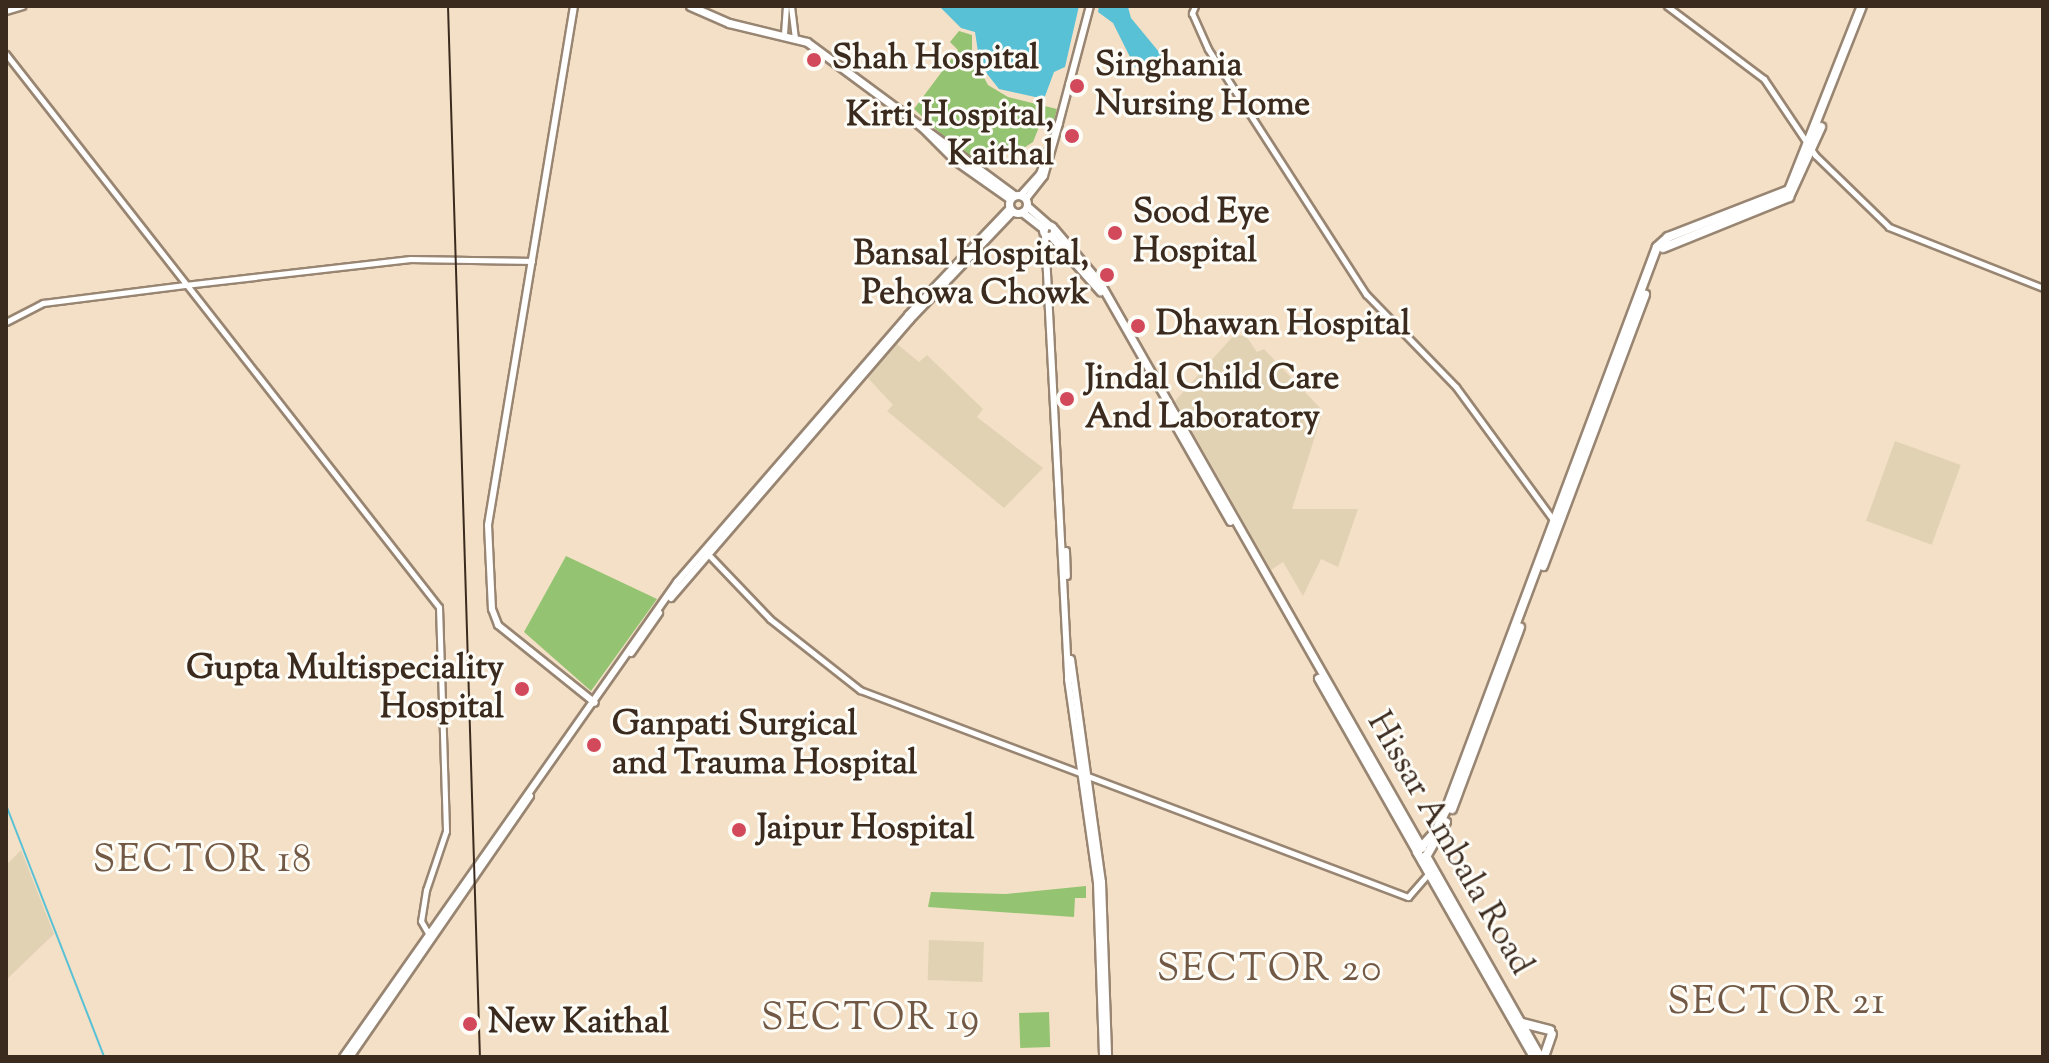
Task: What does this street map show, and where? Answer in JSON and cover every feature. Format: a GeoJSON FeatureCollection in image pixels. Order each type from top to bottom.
{"type":"FeatureCollection","features":[{"type":"Feature","properties":{"kind":"highway"},"geometry":{"type":"LineString","coordinates":[[1425,860],[1451,812],[1657,247],[1668,237],[1785,193],[1810,148],[1865,6]]}},
{"type":"Feature","properties":{"kind":"highway"},"geometry":{"type":"LineString","coordinates":[[1419,850],[1446,810],[1556,522]]}},
{"type":"Feature","properties":{"kind":"highway","name":"Hissar Ambala Road"},"geometry":{"type":"LineString","coordinates":[[1419,850],[1534,1057]]}},
{"type":"Feature","properties":{"kind":"highway","name":"Hissar Ambala Road"},"geometry":{"type":"LineString","coordinates":[[1431,871],[1542,1057]]}},
{"type":"Feature","properties":{"kind":"highway"},"geometry":{"type":"LineString","coordinates":[[1521,1022],[1551,1032],[1542,1057]]}},
{"type":"Feature","properties":{"kind":"main road"},"geometry":{"type":"LineString","coordinates":[[575,6],[491,495],[492,609],[498,625],[594,702]]}},
{"type":"Feature","properties":{"kind":"main road","name":"Hissar Ambala Road"},"geometry":{"type":"LineString","coordinates":[[690,6],[726,22],[795,37],[920,125],[1018,203],[1100,283],[1419,850]]}},
{"type":"Feature","properties":{"kind":"main road"},"geometry":{"type":"LineString","coordinates":[[350,1057],[594,702],[706,551],[819,421],[1018,203],[1040,174],[1059,123],[1090,6]]}},
{"type":"Feature","properties":{"kind":"main road"},"geometry":{"type":"LineString","coordinates":[[1049,232],[1067,666],[1102,882],[1106,1057]]}},
{"type":"Feature","properties":{"kind":"main road"},"geometry":{"type":"LineString","coordinates":[[343,1057],[431,937]]}},
{"type":"Feature","properties":{"kind":"street"},"geometry":{"type":"LineString","coordinates":[[6,11],[22,6]]}},
{"type":"Feature","properties":{"kind":"street"},"geometry":{"type":"LineString","coordinates":[[784,34],[788,6]]}},
{"type":"Feature","properties":{"kind":"street"},"geometry":{"type":"LineString","coordinates":[[788,6],[795,37]]}},
{"type":"Feature","properties":{"kind":"street"},"geometry":{"type":"LineString","coordinates":[[1195,6],[1192,13],[1208,49],[1366,294],[1456,387],[1556,522]]}},
{"type":"Feature","properties":{"kind":"street"},"geometry":{"type":"LineString","coordinates":[[1667,6],[1764,79],[1810,148],[1906,238],[2043,288]]}},
{"type":"Feature","properties":{"kind":"street"},"geometry":{"type":"LineString","coordinates":[[6,54],[442,614],[446,831],[426,890],[421,921],[431,937]]}},
{"type":"Feature","properties":{"kind":"street"},"geometry":{"type":"LineString","coordinates":[[6,322],[43,303],[185,285],[411,259],[532,261]]}},
{"type":"Feature","properties":{"kind":"street"},"geometry":{"type":"LineString","coordinates":[[706,551],[770,619],[860,690],[1408,897],[1431,871]]}},
{"type":"Feature","properties":{"kind":"shaded area"},"geometry":{"type":"Polygon","coordinates":[[[1234,335],[1246,336],[1257,352],[1264,349],[1323,411],[1292,509],[1358,509],[1338,567],[1321,559],[1303,596],[1283,562],[1271,570],[1175,401],[1234,335]]]}},
{"type":"Feature","properties":{"kind":"shaded area"},"geometry":{"type":"Polygon","coordinates":[[[897,344],[919,362],[927,355],[983,409],[977,417],[1043,468],[1004,508],[887,411],[893,405],[867,377],[897,344]]]}},
{"type":"Feature","properties":{"kind":"shaded area"},"geometry":{"type":"Polygon","coordinates":[[[1895,441],[1961,465],[1932,545],[1866,521],[1895,441]]]}},
{"type":"Feature","properties":{"kind":"shaded area"},"geometry":{"type":"Polygon","coordinates":[[[21,850],[54,934],[6,980],[6,865],[21,850]]]}},
{"type":"Feature","properties":{"kind":"shaded area"},"geometry":{"type":"Polygon","coordinates":[[[929,940],[984,942],[983,982],[928,980],[929,940]]]}},
{"type":"Feature","properties":{"kind":"green space"},"geometry":{"type":"Polygon","coordinates":[[[959,31],[972,35],[972,56],[988,85],[1008,97],[1057,109],[1052,128],[1041,122],[1033,142],[1019,151],[1005,152],[1000,159],[987,149],[969,160],[914,109],[958,50],[950,42],[959,31]]]}},
{"type":"Feature","properties":{"kind":"green space"},"geometry":{"type":"Polygon","coordinates":[[[566,556],[657,599],[591,691],[524,632],[566,556]]]}},
{"type":"Feature","properties":{"kind":"green space"},"geometry":{"type":"Polygon","coordinates":[[[1086,886],[1086,898],[1075,898],[1074,917],[928,907],[931,892],[1006,894],[1086,886]]]}},
{"type":"Feature","properties":{"kind":"green space"},"geometry":{"type":"Polygon","coordinates":[[[1049,1012],[1050,1047],[1020,1048],[1019,1013],[1049,1012]]]}},
{"type":"Feature","properties":{"kind":"water"},"geometry":{"type":"Polygon","coordinates":[[[939,6],[1079,6],[1065,67],[1054,72],[1044,99],[999,89],[980,65],[975,32],[961,28],[939,6]]]}},
{"type":"Feature","properties":{"kind":"water"},"geometry":{"type":"Polygon","coordinates":[[[1099,6],[1128,7],[1131,18],[1164,58],[1156,81],[1135,67],[1113,23],[1098,12],[1099,6]]]}},
{"type":"Feature","properties":{"kind":"waterway"},"geometry":{"type":"LineString","coordinates":[[6,805],[104,1057]]}},
{"type":"Feature","properties":{"kind":"railway"},"geometry":{"type":"LineString","coordinates":[[448,6],[480,1057]]}},
{"type":"Feature","properties":{"kind":"place","name":"Shah Hospital"},"geometry":{"type":"Point","coordinates":[814,60]}},
{"type":"Feature","properties":{"kind":"place","name":"Singhania Nursing Home"},"geometry":{"type":"Point","coordinates":[1077,86]}},
{"type":"Feature","properties":{"kind":"place","name":"Kirti Hospital, Kaithal"},"geometry":{"type":"Point","coordinates":[1072,136]}},
{"type":"Feature","properties":{"kind":"place","name":"Sood Eye Hospital"},"geometry":{"type":"Point","coordinates":[1115,233]}},
{"type":"Feature","properties":{"kind":"place","name":"Bansal Hospital, Pehowa Chowk"},"geometry":{"type":"Point","coordinates":[1107,275]}},
{"type":"Feature","properties":{"kind":"place","name":"Dhawan Hospital"},"geometry":{"type":"Point","coordinates":[1138,326]}},
{"type":"Feature","properties":{"kind":"place","name":"Jindal Child Care And Laboratory"},"geometry":{"type":"Point","coordinates":[1067,399]}},
{"type":"Feature","properties":{"kind":"place","name":"Gupta Multispeciality Hospital"},"geometry":{"type":"Point","coordinates":[522,689]}},
{"type":"Feature","properties":{"kind":"place","name":"Ganpati Surgical and Trauma Hospital"},"geometry":{"type":"Point","coordinates":[594,745]}},
{"type":"Feature","properties":{"kind":"place","name":"Jaipur Hospital"},"geometry":{"type":"Point","coordinates":[739,830]}},
{"type":"Feature","properties":{"kind":"place","name":"New Kaithal"},"geometry":{"type":"Point","coordinates":[470,1024]}},
{"type":"Feature","properties":{"kind":"district","name":"SECTOR 18"},"geometry":{"type":"Point","coordinates":[203,863]}},
{"type":"Feature","properties":{"kind":"district","name":"SECTOR 20"},"geometry":{"type":"Point","coordinates":[1270,972]}},
{"type":"Feature","properties":{"kind":"district","name":"SECTOR 21"},"geometry":{"type":"Point","coordinates":[1777,1005]}},
{"type":"Feature","properties":{"kind":"district","name":"SECTOR 19"},"geometry":{"type":"Point","coordinates":[871,1021]}}]}
